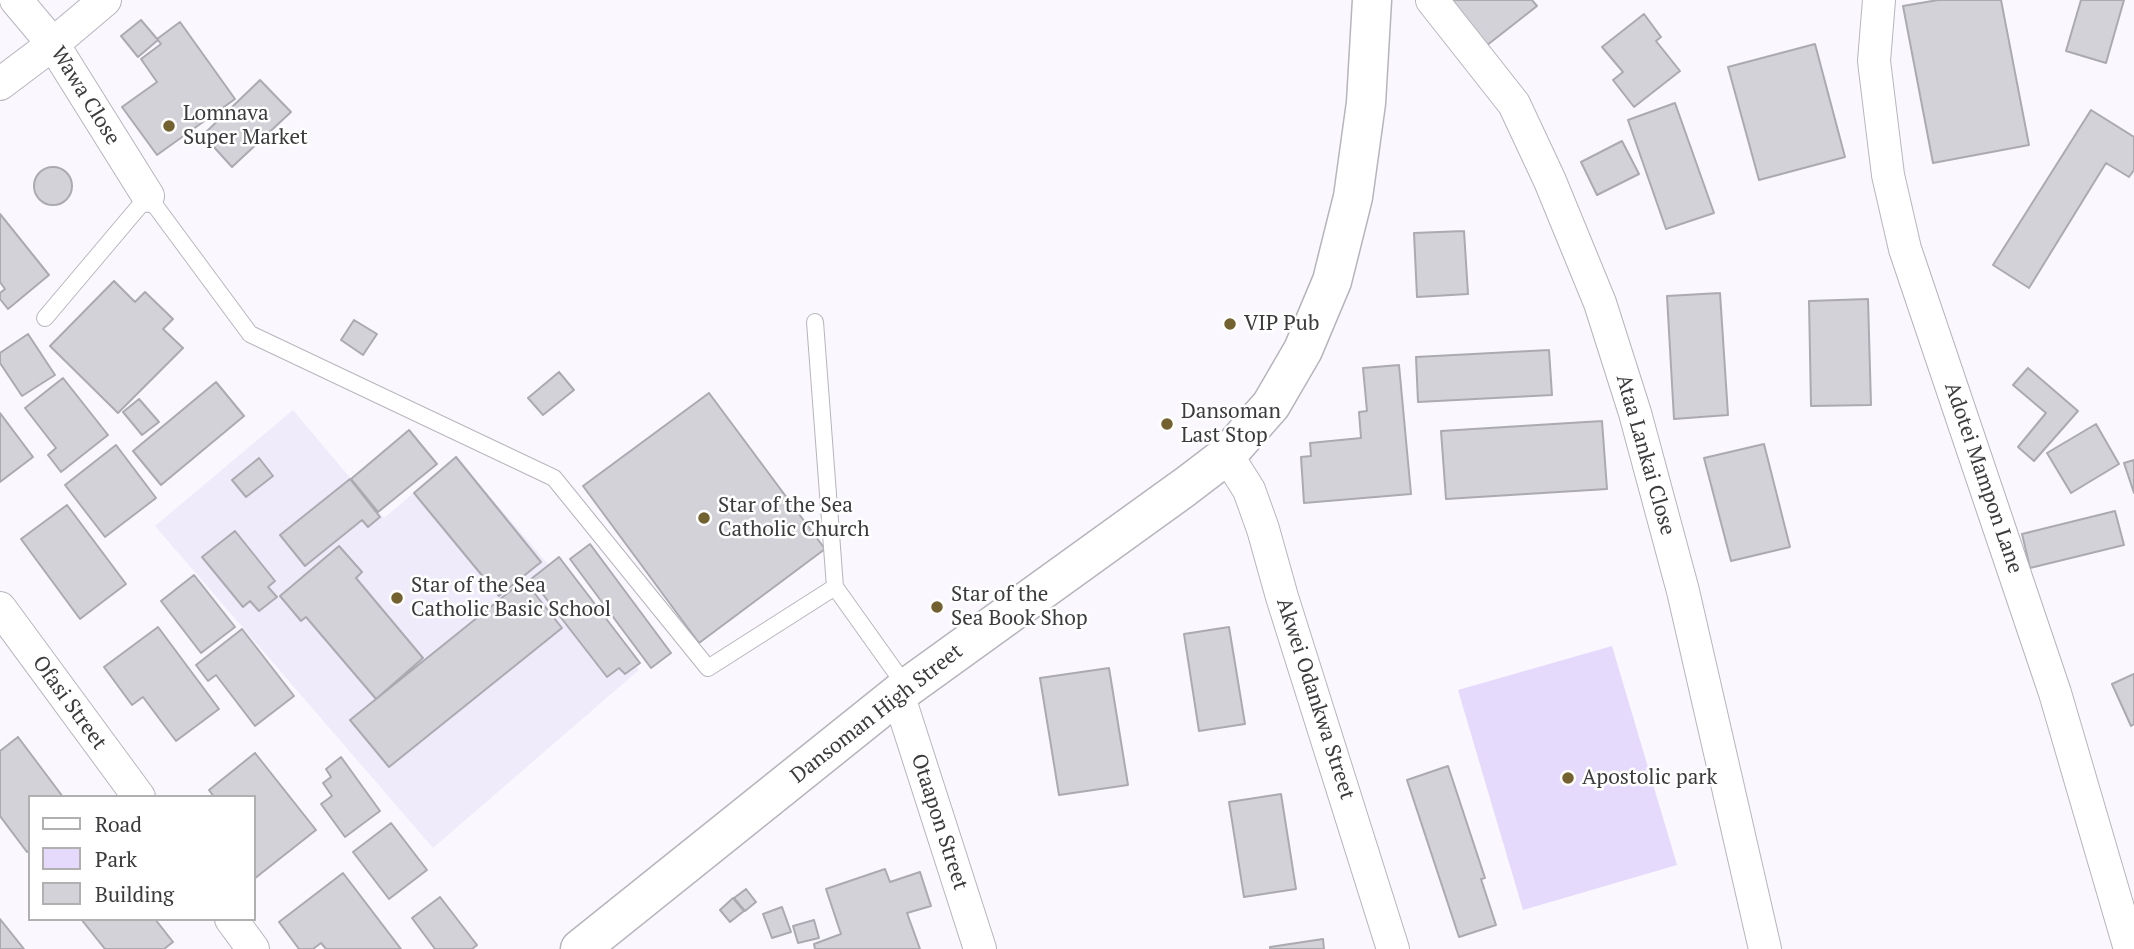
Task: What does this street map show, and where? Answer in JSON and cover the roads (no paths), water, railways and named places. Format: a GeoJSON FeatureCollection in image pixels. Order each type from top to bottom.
{"type":"FeatureCollection","features":[{"type":"Feature","properties":{"kind":"street","name":"Wawa Close"},"geometry":{"type":"LineString","coordinates":[[16,0],[53,44],[148,196]]}},
{"type":"Feature","properties":{"kind":"street"},"geometry":{"type":"LineString","coordinates":[[0,84],[105,0]]}},
{"type":"Feature","properties":{"kind":"street","name":"Dansoman High Street"},"geometry":{"type":"LineString","coordinates":[[580,949],[903,691],[1227,455],[1271,405],[1303,350],[1332,281],[1353,197],[1366,103],[1372,0]]}},
{"type":"Feature","properties":{"kind":"street","name":"Ataa Lankai Close"},"geometry":{"type":"LineString","coordinates":[[1432,0],[1514,104],[1550,181],[1600,303],[1635,413],[1684,591],[1765,949]]}},
{"type":"Feature","properties":{"kind":"street","name":"Adotei Mampon Lane"},"geometry":{"type":"LineString","coordinates":[[1879,0],[1874,61],[1888,174],[1905,248],[2055,693],[2130,949]]}},
{"type":"Feature","properties":{"kind":"street","name":"Akwei Odankwa Street"},"geometry":{"type":"LineString","coordinates":[[1227,455],[1249,490],[1263,529],[1393,949]]}},
{"type":"Feature","properties":{"kind":"street","name":"Ofasi Street"},"geometry":{"type":"LineString","coordinates":[[0,608],[138,795]]}},
{"type":"Feature","properties":{"kind":"street","name":"Otaapon Street"},"geometry":{"type":"LineString","coordinates":[[903,691],[980,949]]}},
{"type":"Feature","properties":{"kind":"street"},"geometry":{"type":"LineString","coordinates":[[232,921],[253,949]]}},
{"type":"Feature","properties":{"kind":"lane"},"geometry":{"type":"LineString","coordinates":[[45,318],[148,196],[250,334],[554,478],[708,668],[835,587]]}},
{"type":"Feature","properties":{"kind":"lane"},"geometry":{"type":"LineString","coordinates":[[815,322],[835,587],[903,691]]}},
{"type":"Feature","properties":{"kind":"place","name":"Lomnava Super Market"},"geometry":{"type":"Point","coordinates":[169,126]}},
{"type":"Feature","properties":{"kind":"place","name":"VIP Pub"},"geometry":{"type":"Point","coordinates":[1230,324]}},
{"type":"Feature","properties":{"kind":"place","name":"Dansoman Last Stop"},"geometry":{"type":"Point","coordinates":[1167,424]}},
{"type":"Feature","properties":{"kind":"place","name":"Star of the Sea Catholic Church"},"geometry":{"type":"Point","coordinates":[704,518]}},
{"type":"Feature","properties":{"kind":"place","name":"Star of the Sea Catholic Basic School"},"geometry":{"type":"Point","coordinates":[397,598]}},
{"type":"Feature","properties":{"kind":"place","name":"Star of the Sea Book Shop"},"geometry":{"type":"Point","coordinates":[937,607]}},
{"type":"Feature","properties":{"kind":"place","name":"Apostolic park"},"geometry":{"type":"Point","coordinates":[1568,778]}}]}
